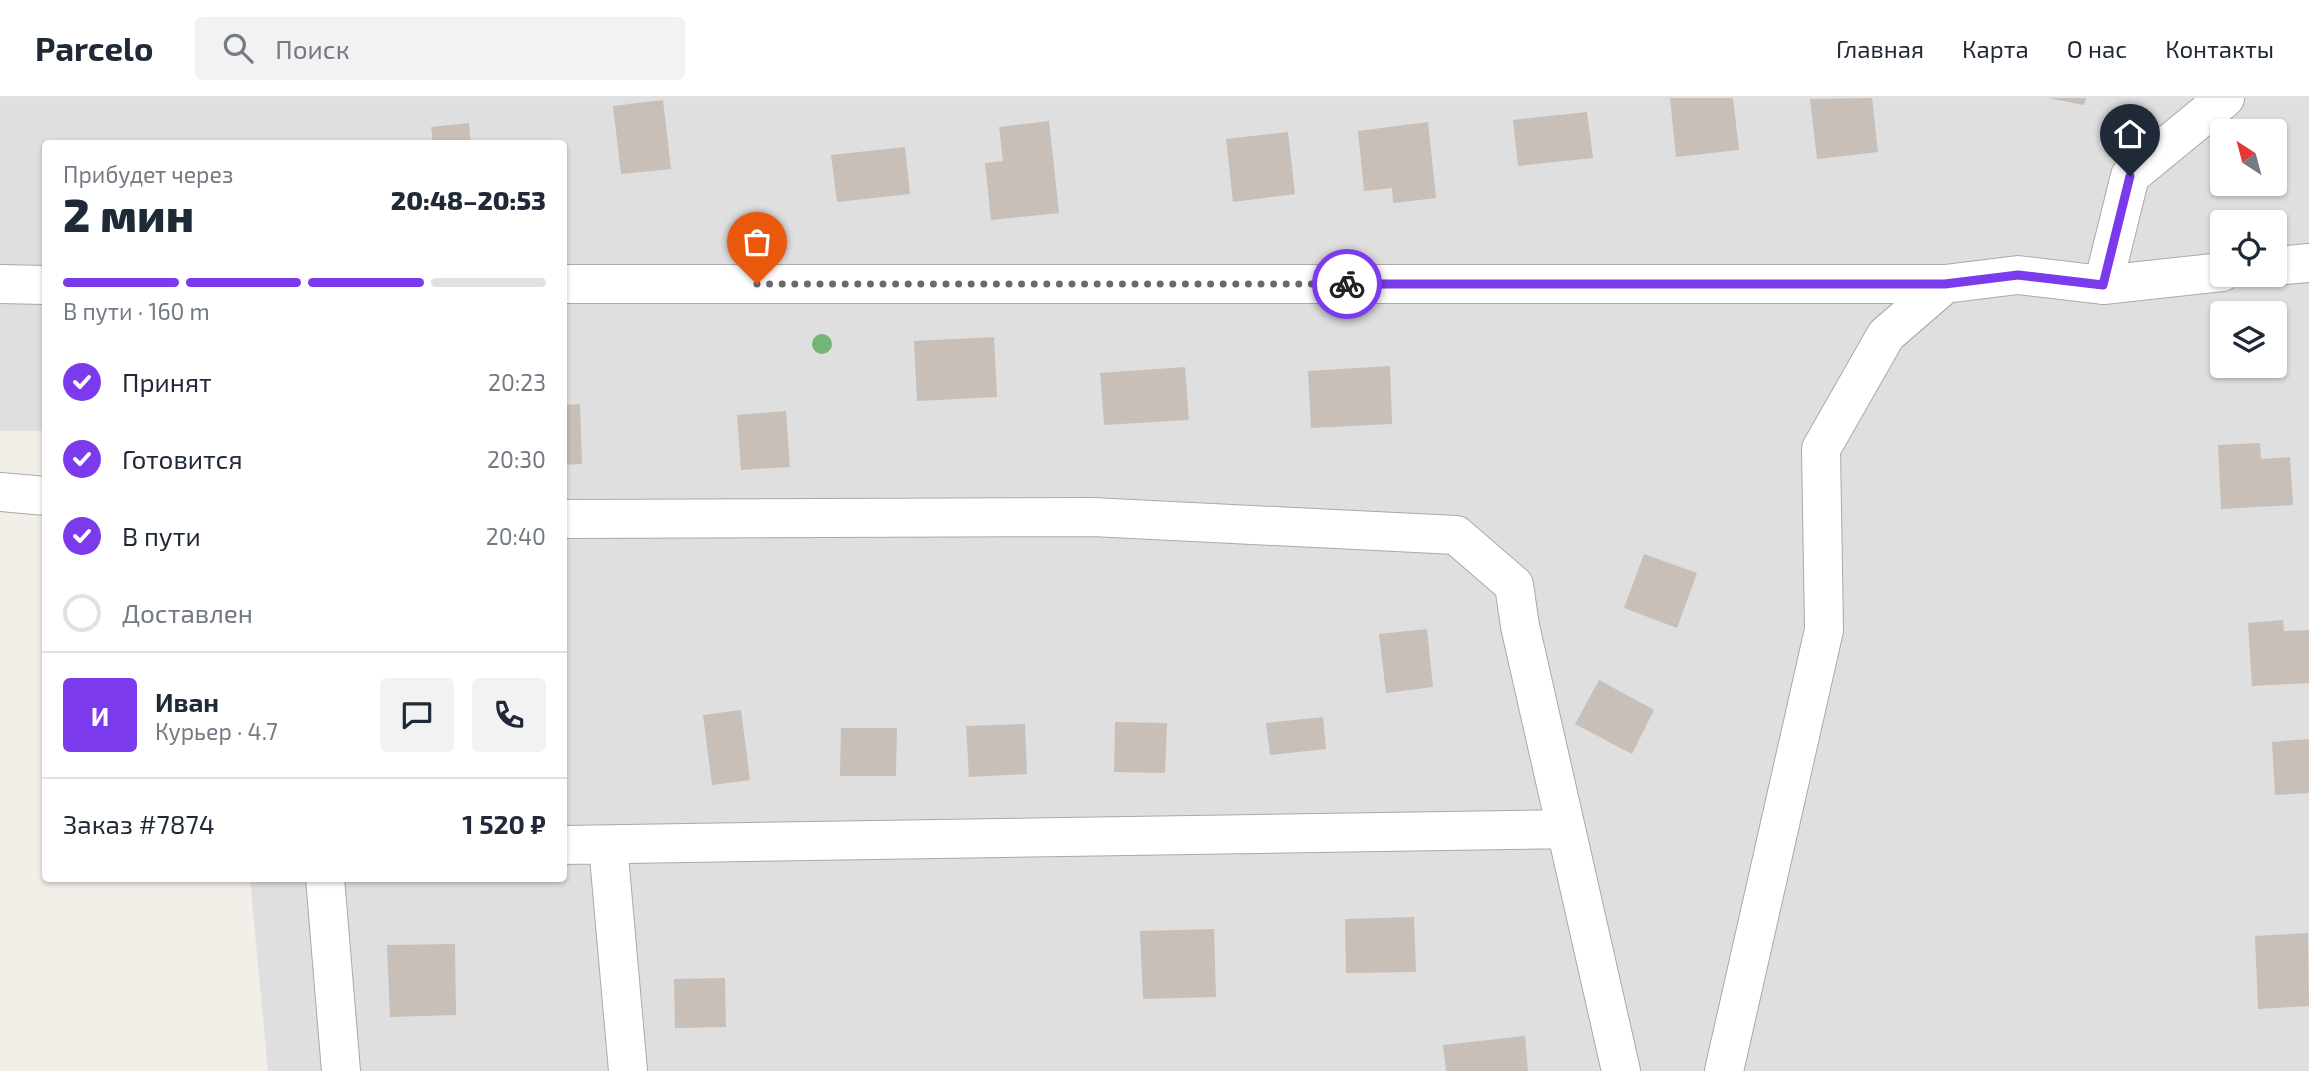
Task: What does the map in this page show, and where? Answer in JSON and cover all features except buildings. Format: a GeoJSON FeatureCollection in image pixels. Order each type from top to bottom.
{"type":"FeatureCollection","features":[{"type":"Feature","properties":{"kind":"street"},"geometry":{"type":"LineString","coordinates":[[2103,285],[2130,176],[2225,98]]}},
{"type":"Feature","properties":{"kind":"street"},"geometry":{"type":"LineString","coordinates":[[2287,265],[2309,263]]}},
{"type":"Feature","properties":{"kind":"street"},"geometry":{"type":"LineString","coordinates":[[567,285],[1945,284],[2018,275],[2103,285],[2210,273]]}},
{"type":"Feature","properties":{"kind":"street"},"geometry":{"type":"LineString","coordinates":[[0,284],[42,285]]}},
{"type":"Feature","properties":{"kind":"street"},"geometry":{"type":"LineString","coordinates":[[1724,1071],[1824,630],[1821,449],[1885,335],[1945,284]]}},
{"type":"Feature","properties":{"kind":"street"},"geometry":{"type":"LineString","coordinates":[[0,492],[42,496]]}},
{"type":"Feature","properties":{"kind":"street"},"geometry":{"type":"LineString","coordinates":[[567,519],[1092,517],[1456,535],[1514,585],[1520,626],[1621,1071]]}},
{"type":"Feature","properties":{"kind":"street"},"geometry":{"type":"LineString","coordinates":[[567,845],[1566,829]]}},
{"type":"Feature","properties":{"kind":"street"},"geometry":{"type":"LineString","coordinates":[[608,845],[628,1071]]}},
{"type":"Feature","properties":{"kind":"street"},"geometry":{"type":"LineString","coordinates":[[325,882],[341,1071]]}},
{"type":"Feature","properties":{"kind":"shaded area"},"geometry":{"type":"Polygon","coordinates":[[[0,98],[2309,98],[2309,1071],[268,1071],[250,882],[567,882],[567,140],[42,140],[42,431],[0,431],[0,98]]]}},
{"type":"Feature","properties":{"kind":"way so far"},"geometry":{"type":"LineString","coordinates":[[757,284],[1347,284]]}},
{"type":"Feature","properties":{"kind":"route"},"geometry":{"type":"LineString","coordinates":[[1347,284],[1945,284],[2018,275],[2103,285],[2130,176]]}}]}
